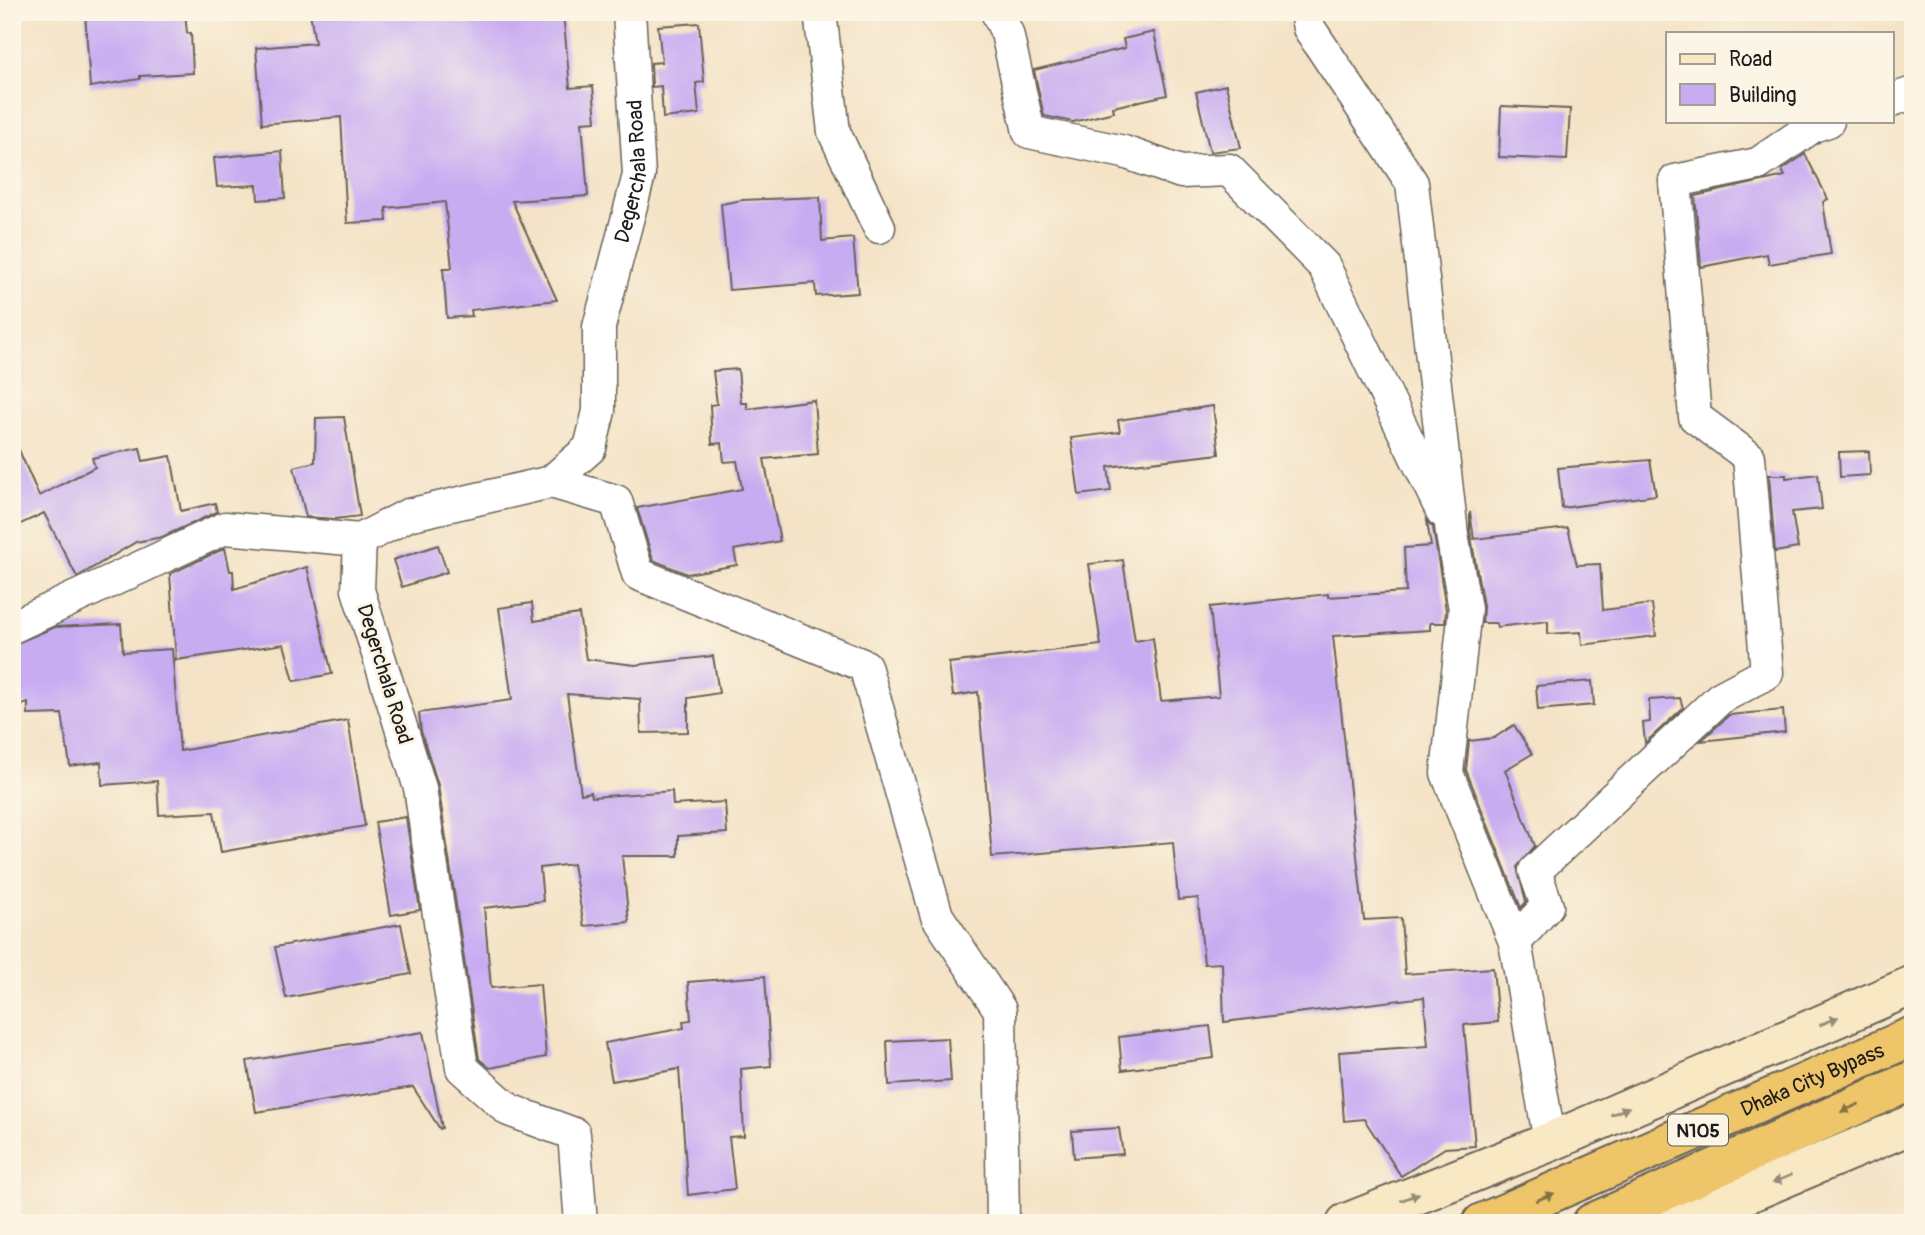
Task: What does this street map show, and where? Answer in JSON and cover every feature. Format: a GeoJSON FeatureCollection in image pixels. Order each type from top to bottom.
{"type":"FeatureCollection","features":[{"type":"Feature","properties":{"kind":"highway","name":"Dhaka City Bypass"},"geometry":{"type":"LineString","coordinates":[[1482,1223],[1913,1036]]}},
{"type":"Feature","properties":{"kind":"highway","name":"Dhaka City Bypass"},"geometry":{"type":"LineString","coordinates":[[1592,1223],[1913,1080]]}},
{"type":"Feature","properties":{"kind":"main road"},"geometry":{"type":"LineString","coordinates":[[1346,1223],[1550,1142],[1913,985]]}},
{"type":"Feature","properties":{"kind":"main road"},"geometry":{"type":"LineString","coordinates":[[1677,1223],[1913,1124]]}},
{"type":"Feature","properties":{"kind":"street","name":"Degerchala Road"},"geometry":{"type":"LineString","coordinates":[[580,1223],[574,1135],[509,1110],[462,1068],[420,788],[358,590],[360,540],[408,515],[551,482],[590,448],[599,411],[599,327],[639,175],[629,12]]}},
{"type":"Feature","properties":{"kind":"street"},"geometry":{"type":"LineString","coordinates":[[820,12],[834,132],[879,227]]}},
{"type":"Feature","properties":{"kind":"street"},"geometry":{"type":"LineString","coordinates":[[997,12],[1007,33],[1029,132],[1124,152],[1181,172],[1229,170],[1324,266],[1452,534]]}},
{"type":"Feature","properties":{"kind":"street"},"geometry":{"type":"LineString","coordinates":[[1306,12],[1309,27],[1412,183],[1452,534],[1465,609],[1447,773],[1515,942],[1550,1142]]}},
{"type":"Feature","properties":{"kind":"street"},"geometry":{"type":"LineString","coordinates":[[1894,99],[1913,93]]}},
{"type":"Feature","properties":{"kind":"street"},"geometry":{"type":"LineString","coordinates":[[1515,942],[1548,906],[1535,871],[1720,698],[1766,673],[1749,457],[1695,417],[1675,181],[1758,164],[1812,126],[1825,122]]}},
{"type":"Feature","properties":{"kind":"street"},"geometry":{"type":"LineString","coordinates":[[551,482],[616,501],[638,574],[865,666],[937,916],[1000,1010],[1003,1223]]}},
{"type":"Feature","properties":{"kind":"street"},"geometry":{"type":"LineString","coordinates":[[12,627],[225,528],[360,540]]}},
{"type":"Feature","properties":{"kind":"building"},"geometry":{"type":"Polygon","coordinates":[[[85,12],[185,12],[187,33],[191,33],[193,73],[140,76],[140,79],[90,87],[85,12]]]}},
{"type":"Feature","properties":{"kind":"building"},"geometry":{"type":"Polygon","coordinates":[[[310,12],[563,12],[570,88],[593,86],[596,121],[582,122],[588,196],[512,201],[557,300],[471,310],[472,316],[447,318],[443,268],[452,268],[445,202],[386,208],[387,221],[347,223],[341,117],[262,124],[256,48],[315,43],[310,12]]]}},
{"type":"Feature","properties":{"kind":"building"},"geometry":{"type":"Polygon","coordinates":[[[699,23],[704,82],[696,83],[699,114],[663,118],[661,86],[652,87],[651,63],[662,62],[658,26],[699,23]]]}},
{"type":"Feature","properties":{"kind":"building"},"geometry":{"type":"Polygon","coordinates":[[[1154,32],[1167,95],[1113,107],[1114,112],[1073,122],[1044,116],[1034,70],[1125,48],[1123,39],[1154,32]]]}},
{"type":"Feature","properties":{"kind":"building"},"geometry":{"type":"Polygon","coordinates":[[[1226,85],[1241,148],[1210,152],[1196,92],[1226,85]]]}},
{"type":"Feature","properties":{"kind":"building"},"geometry":{"type":"Polygon","coordinates":[[[1501,106],[1570,109],[1567,160],[1499,157],[1501,106]]]}},
{"type":"Feature","properties":{"kind":"building"},"geometry":{"type":"Polygon","coordinates":[[[282,151],[285,198],[258,200],[257,185],[217,187],[214,158],[282,151]]]}},
{"type":"Feature","properties":{"kind":"building"},"geometry":{"type":"Polygon","coordinates":[[[1805,154],[1828,199],[1823,202],[1831,254],[1769,264],[1767,254],[1701,267],[1695,196],[1785,176],[1782,170],[1805,154]]]}},
{"type":"Feature","properties":{"kind":"building"},"geometry":{"type":"Polygon","coordinates":[[[820,197],[822,241],[853,238],[858,293],[816,296],[815,283],[729,290],[721,204],[742,200],[820,197]]]}},
{"type":"Feature","properties":{"kind":"building"},"geometry":{"type":"Polygon","coordinates":[[[738,369],[741,403],[747,403],[747,409],[814,400],[818,454],[764,459],[780,541],[734,550],[737,565],[687,574],[653,560],[637,508],[742,489],[737,461],[724,462],[722,443],[712,444],[710,405],[717,404],[713,371],[738,369]]]}},
{"type":"Feature","properties":{"kind":"building"},"geometry":{"type":"Polygon","coordinates":[[[1213,406],[1219,454],[1108,467],[1111,491],[1079,495],[1071,438],[1120,432],[1118,420],[1213,406]]]}},
{"type":"Feature","properties":{"kind":"building"},"geometry":{"type":"Polygon","coordinates":[[[344,417],[360,516],[335,519],[306,517],[294,467],[315,462],[316,418],[344,417]]]}},
{"type":"Feature","properties":{"kind":"building"},"geometry":{"type":"Polygon","coordinates":[[[12,434],[39,496],[95,467],[92,458],[140,448],[143,461],[171,456],[181,511],[215,503],[217,512],[162,537],[136,542],[77,577],[44,513],[12,528],[12,434]]]}},
{"type":"Feature","properties":{"kind":"building"},"geometry":{"type":"Polygon","coordinates":[[[1869,451],[1870,475],[1840,477],[1839,452],[1869,451]]]}},
{"type":"Feature","properties":{"kind":"building"},"geometry":{"type":"Polygon","coordinates":[[[1650,460],[1656,495],[1562,508],[1558,468],[1650,460]]]}},
{"type":"Feature","properties":{"kind":"building"},"geometry":{"type":"Polygon","coordinates":[[[1818,474],[1822,509],[1792,512],[1798,548],[1775,552],[1769,475],[1786,475],[1786,478],[1818,474]]]}},
{"type":"Feature","properties":{"kind":"building"},"geometry":{"type":"Polygon","coordinates":[[[1470,512],[1474,539],[1568,528],[1577,565],[1600,564],[1603,610],[1652,604],[1656,636],[1582,645],[1581,632],[1548,634],[1548,621],[1497,627],[1496,623],[1482,623],[1483,606],[1470,531],[1470,512]]]}},
{"type":"Feature","properties":{"kind":"building"},"geometry":{"type":"Polygon","coordinates":[[[1427,521],[1433,527],[1446,610],[1445,623],[1430,623],[1430,630],[1333,636],[1364,920],[1401,918],[1405,974],[1493,968],[1498,1022],[1464,1025],[1475,1146],[1445,1148],[1401,1176],[1364,1119],[1344,1121],[1339,1052],[1428,1046],[1424,997],[1224,1022],[1222,963],[1204,964],[1198,898],[1178,900],[1173,842],[992,857],[978,692],[953,696],[949,663],[1101,645],[1089,564],[1123,560],[1135,641],[1153,638],[1161,701],[1219,696],[1210,607],[1328,594],[1328,597],[1406,592],[1404,548],[1431,546],[1427,521]]]}},
{"type":"Feature","properties":{"kind":"building"},"geometry":{"type":"Polygon","coordinates":[[[438,545],[447,572],[402,587],[393,560],[438,545]]]}},
{"type":"Feature","properties":{"kind":"building"},"geometry":{"type":"Polygon","coordinates":[[[225,548],[230,571],[233,571],[234,589],[307,567],[332,674],[294,681],[284,644],[176,660],[170,574],[225,548]]]}},
{"type":"Feature","properties":{"kind":"building"},"geometry":{"type":"Polygon","coordinates":[[[532,603],[534,621],[579,614],[586,659],[635,665],[713,656],[719,693],[688,698],[688,732],[641,733],[640,699],[567,694],[581,794],[591,792],[592,797],[672,791],[673,805],[725,802],[727,833],[678,836],[678,856],[622,856],[629,922],[584,926],[573,864],[540,868],[543,901],[484,908],[491,988],[540,984],[546,1057],[490,1068],[479,1059],[438,785],[421,731],[419,713],[512,700],[499,608],[532,603]]]}},
{"type":"Feature","properties":{"kind":"building"},"geometry":{"type":"Polygon","coordinates":[[[121,624],[123,652],[172,649],[180,751],[348,720],[365,826],[221,852],[214,812],[159,815],[157,781],[102,785],[101,762],[70,766],[62,714],[28,715],[28,703],[12,708],[12,645],[55,627],[121,624]]]}},
{"type":"Feature","properties":{"kind":"building"},"geometry":{"type":"Polygon","coordinates":[[[1592,681],[1594,705],[1538,710],[1536,686],[1592,681]]]}},
{"type":"Feature","properties":{"kind":"building"},"geometry":{"type":"Polygon","coordinates":[[[1680,698],[1683,708],[1645,743],[1643,723],[1650,722],[1649,700],[1680,698]]]}},
{"type":"Feature","properties":{"kind":"building"},"geometry":{"type":"Polygon","coordinates":[[[1783,710],[1785,732],[1701,741],[1729,715],[1783,710]]]}},
{"type":"Feature","properties":{"kind":"building"},"geometry":{"type":"Polygon","coordinates":[[[1514,725],[1532,754],[1505,770],[1535,846],[1517,867],[1526,902],[1521,908],[1466,770],[1469,741],[1494,738],[1514,725]]]}},
{"type":"Feature","properties":{"kind":"building"},"geometry":{"type":"Polygon","coordinates":[[[406,817],[420,910],[391,915],[375,822],[406,817]]]}},
{"type":"Feature","properties":{"kind":"building"},"geometry":{"type":"Polygon","coordinates":[[[401,924],[411,974],[286,998],[275,947],[401,924]]]}},
{"type":"Feature","properties":{"kind":"building"},"geometry":{"type":"Polygon","coordinates":[[[765,976],[771,1066],[741,1069],[744,1136],[729,1137],[735,1189],[688,1195],[679,1069],[612,1081],[605,1043],[684,1028],[683,1021],[691,1020],[688,982],[765,976]]]}},
{"type":"Feature","properties":{"kind":"building"},"geometry":{"type":"Polygon","coordinates":[[[1210,1026],[1214,1058],[1122,1070],[1119,1037],[1210,1026]]]}},
{"type":"Feature","properties":{"kind":"building"},"geometry":{"type":"Polygon","coordinates":[[[423,1032],[442,1128],[440,1129],[413,1087],[256,1112],[247,1061],[423,1032]]]}},
{"type":"Feature","properties":{"kind":"building"},"geometry":{"type":"Polygon","coordinates":[[[948,1038],[951,1081],[889,1085],[887,1041],[948,1038]]]}},
{"type":"Feature","properties":{"kind":"building"},"geometry":{"type":"Polygon","coordinates":[[[1119,1128],[1123,1154],[1074,1158],[1072,1131],[1119,1128]]]}}]}
